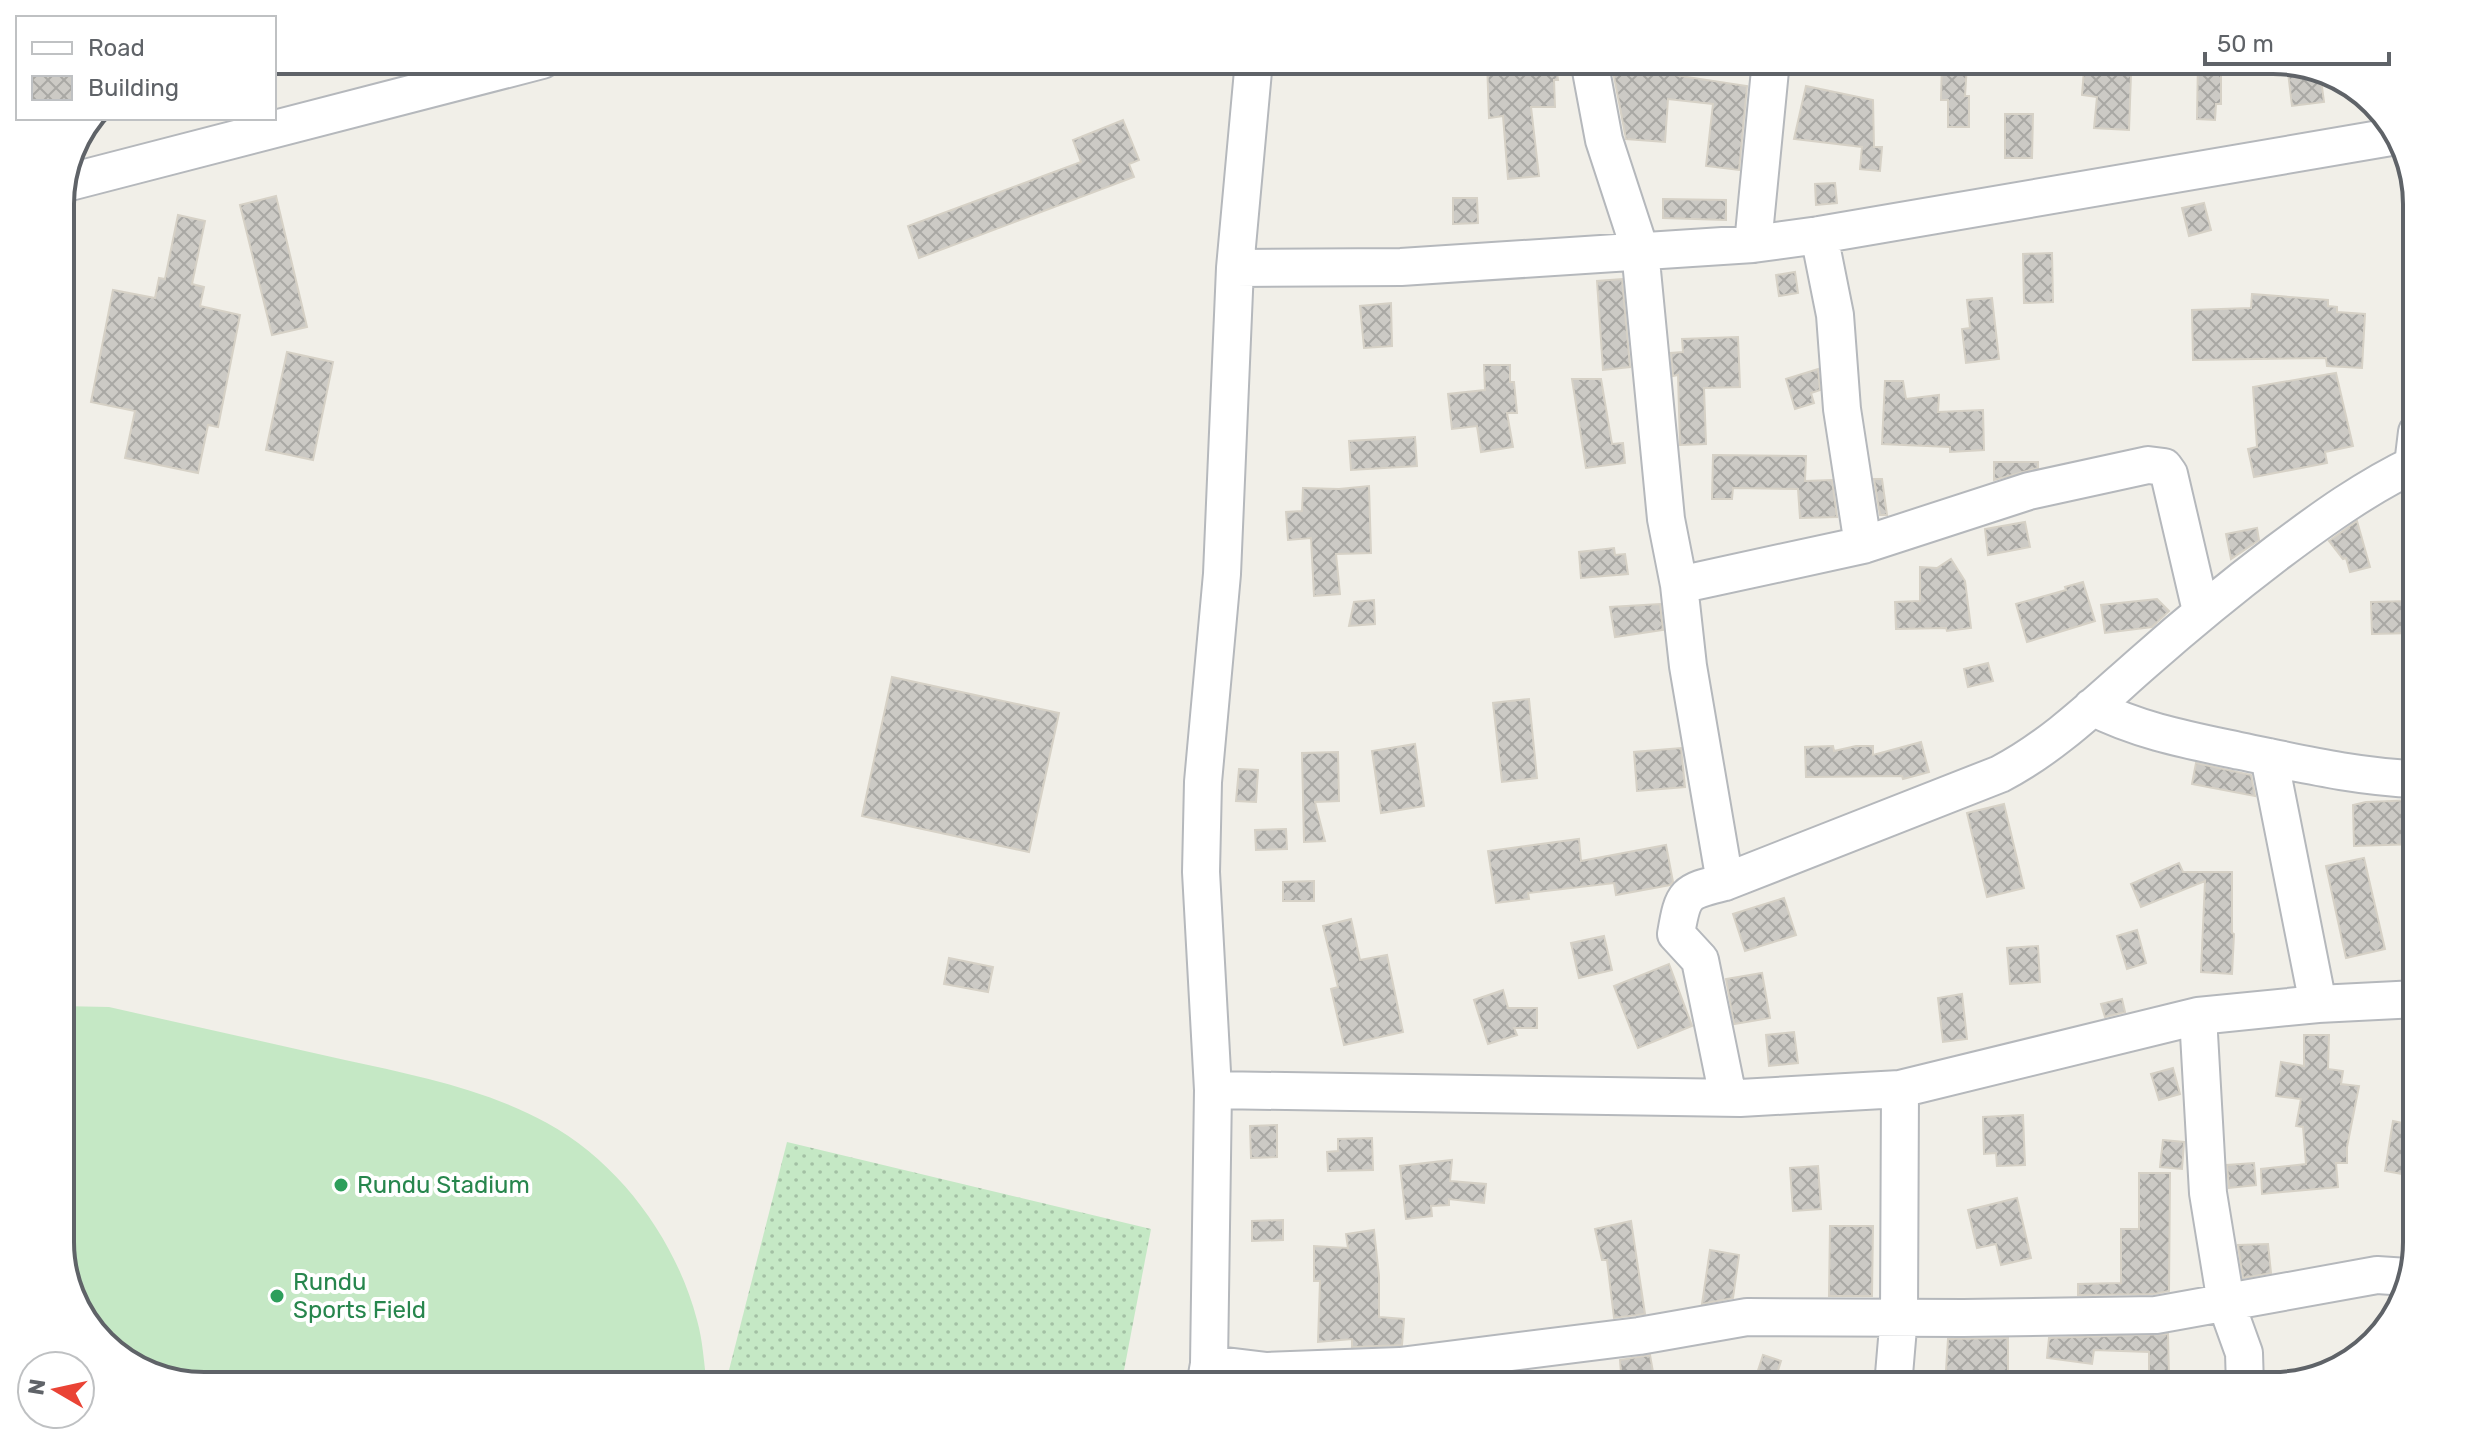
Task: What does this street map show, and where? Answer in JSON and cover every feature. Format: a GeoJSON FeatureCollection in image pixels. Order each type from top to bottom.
{"type":"FeatureCollection","features":[{"type":"Feature","properties":{"kind":"street"},"geometry":{"type":"LineString","coordinates":[[1207,1372],[1213,1090],[1201,872],[1203,782],[1222,574],[1235,268],[1253,74]]}},
{"type":"Feature","properties":{"kind":"street"},"geometry":{"type":"LineString","coordinates":[[1592,74],[1604,140],[1640,250],[1662,482],[1679,585],[1688,666],[1725,882]]}},
{"type":"Feature","properties":{"kind":"street"},"geometry":{"type":"LineString","coordinates":[[1753,244],[1770,74]]}},
{"type":"Feature","properties":{"kind":"street"},"geometry":{"type":"LineString","coordinates":[[276,119],[420,75]]}},
{"type":"Feature","properties":{"kind":"street"},"geometry":{"type":"LineString","coordinates":[[76,180],[272,120]]}},
{"type":"Feature","properties":{"kind":"street"},"geometry":{"type":"LineString","coordinates":[[1235,268],[1401,267],[1753,244],[2385,138]]}},
{"type":"Feature","properties":{"kind":"street"},"geometry":{"type":"LineString","coordinates":[[1819,235],[1835,315],[1842,409],[1863,545]]}},
{"type":"Feature","properties":{"kind":"street"},"geometry":{"type":"LineString","coordinates":[[1728,1097],[1700,960],[1676,934],[1684,901],[1693,890],[1725,882],[2000,774],[2025,761],[2201,611],[2345,501],[2403,462]]}},
{"type":"Feature","properties":{"kind":"street"},"geometry":{"type":"LineString","coordinates":[[1679,585],[1863,545],[2029,491],[2100,473],[2148,465],[2164,467],[2169,474],[2201,611]]}},
{"type":"Feature","properties":{"kind":"street"},"geometry":{"type":"LineString","coordinates":[[2092,707],[2144,730],[2326,770],[2403,778]]}},
{"type":"Feature","properties":{"kind":"street"},"geometry":{"type":"LineString","coordinates":[[2269,757],[2318,1004]]}},
{"type":"Feature","properties":{"kind":"street"},"geometry":{"type":"LineString","coordinates":[[1213,1090],[1728,1097],[1900,1089],[2198,1016],[2318,1004],[2403,1000]]}},
{"type":"Feature","properties":{"kind":"street"},"geometry":{"type":"LineString","coordinates":[[2198,1016],[2208,1193],[2226,1303],[2244,1353],[2245,1372]]}},
{"type":"Feature","properties":{"kind":"street"},"geometry":{"type":"LineString","coordinates":[[1894,1372],[1899,1316],[1900,1089]]}},
{"type":"Feature","properties":{"kind":"street"},"geometry":{"type":"LineString","coordinates":[[1252,1372],[1400,1366],[1639,1336],[1747,1317],[2156,1315],[2377,1275],[2399,1276]]}},
{"type":"Feature","properties":{"kind":"green space","name":"Rundu Stadium"},"geometry":{"type":"Polygon","coordinates":[[[74,1006],[109,1007],[423,1078],[499,1101],[547,1123],[598,1159],[642,1206],[660,1233],[688,1290],[702,1344],[705,1372],[204,1372],[170,1368],[139,1355],[101,1321],[91,1307],[76,1268],[74,1006]]]}},
{"type":"Feature","properties":{"kind":"green space"},"geometry":{"type":"Polygon","coordinates":[[[787,1142],[1151,1229],[1124,1372],[729,1372],[787,1142]]]}},
{"type":"Feature","properties":{"kind":"building"},"geometry":{"type":"Polygon","coordinates":[[[1487,74],[1557,74],[1558,80],[1554,80],[1555,107],[1531,107],[1539,176],[1508,179],[1503,116],[1489,118],[1487,74]]]}},
{"type":"Feature","properties":{"kind":"building"},"geometry":{"type":"Polygon","coordinates":[[[1614,74],[1667,74],[1747,86],[1739,170],[1706,166],[1713,104],[1668,99],[1665,142],[1626,139],[1614,74]]]}},
{"type":"Feature","properties":{"kind":"building"},"geometry":{"type":"Polygon","coordinates":[[[1942,74],[1966,74],[1965,96],[1969,96],[1969,127],[1948,127],[1948,100],[1941,100],[1942,74]]]}},
{"type":"Feature","properties":{"kind":"building"},"geometry":{"type":"Polygon","coordinates":[[[2084,74],[2131,74],[2129,130],[2094,128],[2097,97],[2082,95],[2084,74]]]}},
{"type":"Feature","properties":{"kind":"building"},"geometry":{"type":"Polygon","coordinates":[[[2198,74],[2221,74],[2221,104],[2216,104],[2215,120],[2197,119],[2198,74]]]}},
{"type":"Feature","properties":{"kind":"building"},"geometry":{"type":"Polygon","coordinates":[[[2288,75],[2322,83],[2324,102],[2292,106],[2288,75]]]}},
{"type":"Feature","properties":{"kind":"building"},"geometry":{"type":"Polygon","coordinates":[[[1806,86],[1873,100],[1874,147],[1882,147],[1880,171],[1860,169],[1862,147],[1794,139],[1806,86]]]}},
{"type":"Feature","properties":{"kind":"building"},"geometry":{"type":"Polygon","coordinates":[[[2005,114],[2033,114],[2032,158],[2005,158],[2005,114]]]}},
{"type":"Feature","properties":{"kind":"building"},"geometry":{"type":"Polygon","coordinates":[[[1123,120],[1139,160],[1129,164],[1134,177],[919,258],[908,226],[1081,162],[1073,140],[1123,120]]]}},
{"type":"Feature","properties":{"kind":"building"},"geometry":{"type":"Polygon","coordinates":[[[1835,183],[1837,203],[1816,205],[1815,184],[1835,183]]]}},
{"type":"Feature","properties":{"kind":"building"},"geometry":{"type":"Polygon","coordinates":[[[276,196],[307,327],[272,335],[240,205],[276,196]]]}},
{"type":"Feature","properties":{"kind":"building"},"geometry":{"type":"Polygon","coordinates":[[[1453,198],[1477,198],[1478,223],[1453,224],[1453,198]]]}},
{"type":"Feature","properties":{"kind":"building"},"geometry":{"type":"Polygon","coordinates":[[[1663,199],[1726,200],[1726,220],[1663,218],[1663,199]]]}},
{"type":"Feature","properties":{"kind":"building"},"geometry":{"type":"Polygon","coordinates":[[[2204,203],[2211,230],[2189,236],[2182,208],[2204,203]]]}},
{"type":"Feature","properties":{"kind":"building"},"geometry":{"type":"Polygon","coordinates":[[[178,215],[205,221],[192,284],[204,287],[200,306],[240,315],[218,427],[208,425],[198,473],[125,458],[135,411],[91,402],[113,290],[155,298],[159,278],[165,279],[178,215]]]}},
{"type":"Feature","properties":{"kind":"building"},"geometry":{"type":"Polygon","coordinates":[[[2052,253],[2053,302],[2024,303],[2023,254],[2052,253]]]}},
{"type":"Feature","properties":{"kind":"building"},"geometry":{"type":"Polygon","coordinates":[[[1795,272],[1798,293],[1779,296],[1776,275],[1795,272]]]}},
{"type":"Feature","properties":{"kind":"building"},"geometry":{"type":"Polygon","coordinates":[[[1622,279],[1630,367],[1603,370],[1597,281],[1622,279]]]}},
{"type":"Feature","properties":{"kind":"building"},"geometry":{"type":"Polygon","coordinates":[[[2252,294],[2328,300],[2328,306],[2337,307],[2337,312],[2365,314],[2362,368],[2327,366],[2326,358],[2193,360],[2192,310],[2251,308],[2252,294]]]}},
{"type":"Feature","properties":{"kind":"building"},"geometry":{"type":"Polygon","coordinates":[[[1992,298],[1999,359],[1966,363],[1962,329],[1970,328],[1967,300],[1992,298]]]}},
{"type":"Feature","properties":{"kind":"building"},"geometry":{"type":"Polygon","coordinates":[[[1391,303],[1392,346],[1364,348],[1360,306],[1391,303]]]}},
{"type":"Feature","properties":{"kind":"building"},"geometry":{"type":"Polygon","coordinates":[[[1738,337],[1740,387],[1704,388],[1706,444],[1680,445],[1678,375],[1673,376],[1671,353],[1683,352],[1682,339],[1738,337]]]}},
{"type":"Feature","properties":{"kind":"building"},"geometry":{"type":"Polygon","coordinates":[[[287,352],[333,362],[313,460],[266,450],[287,352]]]}},
{"type":"Feature","properties":{"kind":"building"},"geometry":{"type":"Polygon","coordinates":[[[1484,365],[1510,365],[1510,382],[1514,382],[1517,413],[1507,413],[1513,447],[1481,452],[1477,426],[1452,429],[1448,394],[1485,390],[1484,365]]]}},
{"type":"Feature","properties":{"kind":"building"},"geometry":{"type":"Polygon","coordinates":[[[1818,369],[1820,390],[1811,393],[1814,403],[1795,409],[1786,379],[1818,369]]]}},
{"type":"Feature","properties":{"kind":"building"},"geometry":{"type":"Polygon","coordinates":[[[2336,373],[2353,446],[2325,452],[2327,463],[2254,477],[2248,449],[2257,447],[2253,387],[2336,373]]]}},
{"type":"Feature","properties":{"kind":"building"},"geometry":{"type":"Polygon","coordinates":[[[1572,379],[1601,379],[1612,444],[1623,443],[1625,463],[1586,468],[1572,379]]]}},
{"type":"Feature","properties":{"kind":"building"},"geometry":{"type":"Polygon","coordinates":[[[1885,381],[1903,381],[1906,399],[1939,395],[1938,412],[1983,410],[1984,450],[1950,452],[1950,447],[1882,444],[1885,381]]]}},
{"type":"Feature","properties":{"kind":"building"},"geometry":{"type":"Polygon","coordinates":[[[1415,437],[1417,466],[1351,470],[1349,441],[1415,437]]]}},
{"type":"Feature","properties":{"kind":"building"},"geometry":{"type":"Polygon","coordinates":[[[1713,455],[1806,456],[1805,481],[1832,480],[1837,517],[1800,518],[1798,489],[1733,488],[1732,499],[1712,499],[1713,455]]]}},
{"type":"Feature","properties":{"kind":"building"},"geometry":{"type":"Polygon","coordinates":[[[1994,462],[2038,462],[2038,468],[1994,480],[1994,462]]]}},
{"type":"Feature","properties":{"kind":"building"},"geometry":{"type":"Polygon","coordinates":[[[1874,479],[1882,479],[1887,515],[1880,515],[1874,479]]]}},
{"type":"Feature","properties":{"kind":"building"},"geometry":{"type":"Polygon","coordinates":[[[1369,486],[1371,553],[1336,554],[1340,594],[1314,596],[1311,538],[1288,540],[1286,512],[1302,511],[1303,488],[1369,486]]]}},
{"type":"Feature","properties":{"kind":"building"},"geometry":{"type":"Polygon","coordinates":[[[2357,521],[2370,567],[2350,572],[2346,558],[2343,559],[2329,541],[2357,521]]]}},
{"type":"Feature","properties":{"kind":"building"},"geometry":{"type":"Polygon","coordinates":[[[2025,522],[2030,547],[1988,555],[1985,529],[2025,522]]]}},
{"type":"Feature","properties":{"kind":"building"},"geometry":{"type":"Polygon","coordinates":[[[2257,528],[2259,540],[2231,559],[2226,534],[2257,528]]]}},
{"type":"Feature","properties":{"kind":"building"},"geometry":{"type":"Polygon","coordinates":[[[1614,548],[1615,555],[1625,554],[1628,574],[1581,578],[1579,552],[1614,548]]]}},
{"type":"Feature","properties":{"kind":"building"},"geometry":{"type":"Polygon","coordinates":[[[1951,559],[1965,581],[1971,628],[1947,631],[1946,628],[1896,629],[1895,602],[1920,601],[1920,567],[1937,568],[1951,559]]]}},
{"type":"Feature","properties":{"kind":"building"},"geometry":{"type":"Polygon","coordinates":[[[2083,582],[2095,621],[2027,642],[2016,604],[2083,582]]]}},
{"type":"Feature","properties":{"kind":"building"},"geometry":{"type":"Polygon","coordinates":[[[2157,599],[2169,611],[2152,627],[2105,633],[2101,605],[2157,599]]]}},
{"type":"Feature","properties":{"kind":"building"},"geometry":{"type":"Polygon","coordinates":[[[1374,600],[1375,624],[1349,626],[1354,602],[1374,600]]]}},
{"type":"Feature","properties":{"kind":"building"},"geometry":{"type":"Polygon","coordinates":[[[2403,601],[2403,633],[2372,634],[2371,602],[2403,601]]]}},
{"type":"Feature","properties":{"kind":"building"},"geometry":{"type":"Polygon","coordinates":[[[1660,604],[1663,630],[1615,637],[1610,607],[1660,604]]]}},
{"type":"Feature","properties":{"kind":"building"},"geometry":{"type":"Polygon","coordinates":[[[1988,663],[1993,681],[1968,687],[1964,669],[1988,663]]]}},
{"type":"Feature","properties":{"kind":"building"},"geometry":{"type":"Polygon","coordinates":[[[892,677],[1059,713],[1029,852],[862,816],[892,677]]]}},
{"type":"Feature","properties":{"kind":"building"},"geometry":{"type":"Polygon","coordinates":[[[1529,699],[1537,778],[1502,782],[1493,703],[1529,699]]]}},
{"type":"Feature","properties":{"kind":"building"},"geometry":{"type":"Polygon","coordinates":[[[1921,742],[1929,772],[1903,779],[1902,776],[1806,777],[1805,747],[1833,746],[1834,751],[1873,746],[1873,755],[1921,742]]]}},
{"type":"Feature","properties":{"kind":"building"},"geometry":{"type":"Polygon","coordinates":[[[1415,744],[1424,806],[1381,813],[1372,751],[1415,744]]]}},
{"type":"Feature","properties":{"kind":"building"},"geometry":{"type":"Polygon","coordinates":[[[1681,748],[1685,787],[1637,791],[1634,752],[1681,748]]]}},
{"type":"Feature","properties":{"kind":"building"},"geometry":{"type":"Polygon","coordinates":[[[1338,752],[1339,801],[1315,802],[1325,841],[1304,842],[1302,753],[1338,752]]]}},
{"type":"Feature","properties":{"kind":"building"},"geometry":{"type":"Polygon","coordinates":[[[2196,763],[2251,775],[2255,796],[2192,784],[2196,763]]]}},
{"type":"Feature","properties":{"kind":"building"},"geometry":{"type":"Polygon","coordinates":[[[1239,769],[1258,770],[1256,802],[1236,801],[1239,769]]]}},
{"type":"Feature","properties":{"kind":"building"},"geometry":{"type":"Polygon","coordinates":[[[2403,801],[2403,844],[2354,846],[2353,805],[2403,801]]]}},
{"type":"Feature","properties":{"kind":"building"},"geometry":{"type":"Polygon","coordinates":[[[2004,804],[2024,888],[1987,897],[1967,813],[2004,804]]]}},
{"type":"Feature","properties":{"kind":"building"},"geometry":{"type":"Polygon","coordinates":[[[1286,829],[1287,849],[1256,850],[1255,830],[1286,829]]]}},
{"type":"Feature","properties":{"kind":"building"},"geometry":{"type":"Polygon","coordinates":[[[1579,839],[1581,861],[1666,845],[1673,882],[1616,895],[1614,883],[1528,893],[1529,899],[1496,903],[1488,851],[1579,839]]]}},
{"type":"Feature","properties":{"kind":"building"},"geometry":{"type":"Polygon","coordinates":[[[2364,858],[2385,949],[2346,958],[2326,866],[2364,858]]]}},
{"type":"Feature","properties":{"kind":"building"},"geometry":{"type":"Polygon","coordinates":[[[2179,863],[2183,872],[2232,872],[2232,974],[2201,972],[2205,881],[2141,907],[2131,884],[2179,863]]]}},
{"type":"Feature","properties":{"kind":"building"},"geometry":{"type":"Polygon","coordinates":[[[1314,881],[1314,901],[1283,901],[1283,882],[1314,881]]]}},
{"type":"Feature","properties":{"kind":"building"},"geometry":{"type":"Polygon","coordinates":[[[1784,898],[1796,935],[1745,951],[1733,914],[1784,898]]]}},
{"type":"Feature","properties":{"kind":"building"},"geometry":{"type":"Polygon","coordinates":[[[1351,919],[1360,960],[1387,955],[1403,1032],[1344,1045],[1331,989],[1338,987],[1323,926],[1351,919]]]}},
{"type":"Feature","properties":{"kind":"building"},"geometry":{"type":"Polygon","coordinates":[[[2137,930],[2146,963],[2127,969],[2117,936],[2137,930]]]}},
{"type":"Feature","properties":{"kind":"building"},"geometry":{"type":"Polygon","coordinates":[[[1604,936],[1612,970],[1579,978],[1571,943],[1604,936]]]}},
{"type":"Feature","properties":{"kind":"building"},"geometry":{"type":"Polygon","coordinates":[[[2038,946],[2040,982],[2010,984],[2007,948],[2038,946]]]}},
{"type":"Feature","properties":{"kind":"building"},"geometry":{"type":"Polygon","coordinates":[[[949,958],[993,967],[988,992],[944,984],[949,958]]]}},
{"type":"Feature","properties":{"kind":"building"},"geometry":{"type":"Polygon","coordinates":[[[1669,964],[1692,1026],[1638,1048],[1614,986],[1669,964]]]}},
{"type":"Feature","properties":{"kind":"building"},"geometry":{"type":"Polygon","coordinates":[[[1762,973],[1770,1018],[1734,1024],[1726,979],[1762,973]]]}},
{"type":"Feature","properties":{"kind":"building"},"geometry":{"type":"Polygon","coordinates":[[[1503,990],[1508,1008],[1537,1008],[1537,1028],[1514,1028],[1517,1035],[1488,1044],[1474,1000],[1503,990]]]}},
{"type":"Feature","properties":{"kind":"building"},"geometry":{"type":"Polygon","coordinates":[[[1962,994],[1967,1039],[1943,1042],[1938,998],[1962,994]]]}},
{"type":"Feature","properties":{"kind":"building"},"geometry":{"type":"Polygon","coordinates":[[[2122,999],[2125,1012],[2105,1017],[2101,1004],[2122,999]]]}},
{"type":"Feature","properties":{"kind":"building"},"geometry":{"type":"Polygon","coordinates":[[[1794,1032],[1798,1063],[1769,1066],[1766,1035],[1794,1032]]]}},
{"type":"Feature","properties":{"kind":"building"},"geometry":{"type":"Polygon","coordinates":[[[2304,1035],[2329,1035],[2328,1069],[2343,1071],[2341,1084],[2359,1086],[2347,1147],[2347,1163],[2336,1163],[2338,1187],[2262,1194],[2261,1169],[2306,1164],[2303,1127],[2296,1126],[2301,1099],[2276,1096],[2281,1062],[2304,1066],[2304,1035]]]}},
{"type":"Feature","properties":{"kind":"building"},"geometry":{"type":"Polygon","coordinates":[[[2173,1068],[2180,1094],[2159,1100],[2151,1074],[2173,1068]]]}},
{"type":"Feature","properties":{"kind":"building"},"geometry":{"type":"Polygon","coordinates":[[[2023,1115],[2025,1165],[1997,1166],[1996,1153],[1984,1154],[1983,1117],[2023,1115]]]}},
{"type":"Feature","properties":{"kind":"building"},"geometry":{"type":"Polygon","coordinates":[[[2393,1121],[2403,1123],[2403,1174],[2385,1171],[2393,1121]]]}},
{"type":"Feature","properties":{"kind":"building"},"geometry":{"type":"Polygon","coordinates":[[[1277,1125],[1277,1157],[1251,1158],[1250,1126],[1277,1125]]]}},
{"type":"Feature","properties":{"kind":"building"},"geometry":{"type":"Polygon","coordinates":[[[1372,1138],[1373,1170],[1328,1171],[1327,1152],[1338,1151],[1338,1139],[1372,1138]]]}},
{"type":"Feature","properties":{"kind":"building"},"geometry":{"type":"Polygon","coordinates":[[[2163,1140],[2184,1142],[2182,1169],[2160,1167],[2163,1140]]]}},
{"type":"Feature","properties":{"kind":"building"},"geometry":{"type":"Polygon","coordinates":[[[1452,1160],[1450,1181],[1486,1184],[1484,1203],[1449,1199],[1449,1205],[1431,1206],[1432,1216],[1406,1219],[1400,1166],[1452,1160]]]}},
{"type":"Feature","properties":{"kind":"building"},"geometry":{"type":"Polygon","coordinates":[[[2254,1163],[2256,1185],[2229,1188],[2227,1165],[2254,1163]]]}},
{"type":"Feature","properties":{"kind":"building"},"geometry":{"type":"Polygon","coordinates":[[[1818,1166],[1821,1209],[1793,1211],[1790,1168],[1818,1166]]]}},
{"type":"Feature","properties":{"kind":"building"},"geometry":{"type":"Polygon","coordinates":[[[2139,1173],[2170,1173],[2169,1291],[2078,1295],[2078,1284],[2121,1283],[2121,1229],[2139,1229],[2139,1173]]]}},
{"type":"Feature","properties":{"kind":"building"},"geometry":{"type":"Polygon","coordinates":[[[2017,1198],[2031,1258],[2001,1265],[1996,1244],[1977,1248],[1968,1210],[2017,1198]]]}},
{"type":"Feature","properties":{"kind":"building"},"geometry":{"type":"Polygon","coordinates":[[[1283,1220],[1283,1240],[1252,1241],[1252,1221],[1283,1220]]]}},
{"type":"Feature","properties":{"kind":"building"},"geometry":{"type":"Polygon","coordinates":[[[1631,1221],[1645,1314],[1614,1318],[1607,1260],[1602,1260],[1595,1229],[1631,1221]]]}},
{"type":"Feature","properties":{"kind":"building"},"geometry":{"type":"Polygon","coordinates":[[[1830,1226],[1873,1226],[1872,1296],[1829,1296],[1830,1226]]]}},
{"type":"Feature","properties":{"kind":"building"},"geometry":{"type":"Polygon","coordinates":[[[1374,1230],[1379,1317],[1404,1319],[1402,1345],[1352,1347],[1352,1339],[1318,1342],[1320,1281],[1314,1281],[1314,1246],[1348,1248],[1346,1234],[1374,1230]]]}},
{"type":"Feature","properties":{"kind":"building"},"geometry":{"type":"Polygon","coordinates":[[[2268,1244],[2271,1273],[2243,1278],[2238,1245],[2268,1244]]]}},
{"type":"Feature","properties":{"kind":"building"},"geometry":{"type":"Polygon","coordinates":[[[1710,1250],[1739,1255],[1733,1298],[1702,1304],[1710,1250]]]}},
{"type":"Feature","properties":{"kind":"building"},"geometry":{"type":"Polygon","coordinates":[[[2168,1334],[2169,1372],[2149,1372],[2149,1352],[2094,1350],[2092,1364],[2047,1358],[2049,1338],[2168,1334]]]}},
{"type":"Feature","properties":{"kind":"building"},"geometry":{"type":"Polygon","coordinates":[[[2008,1338],[2008,1372],[1946,1372],[1948,1339],[2008,1338]]]}},
{"type":"Feature","properties":{"kind":"building"},"geometry":{"type":"Polygon","coordinates":[[[1650,1355],[1653,1372],[1621,1372],[1620,1360],[1650,1355]]]}},
{"type":"Feature","properties":{"kind":"building"},"geometry":{"type":"Polygon","coordinates":[[[1763,1355],[1781,1361],[1777,1372],[1758,1372],[1763,1355]]]}},
{"type":"Feature","properties":{"kind":"place","name":"Rundu Stadium"},"geometry":{"type":"Point","coordinates":[341,1185]}},
{"type":"Feature","properties":{"kind":"place","name":"Rundu Sports Field"},"geometry":{"type":"Point","coordinates":[277,1296]}}]}
